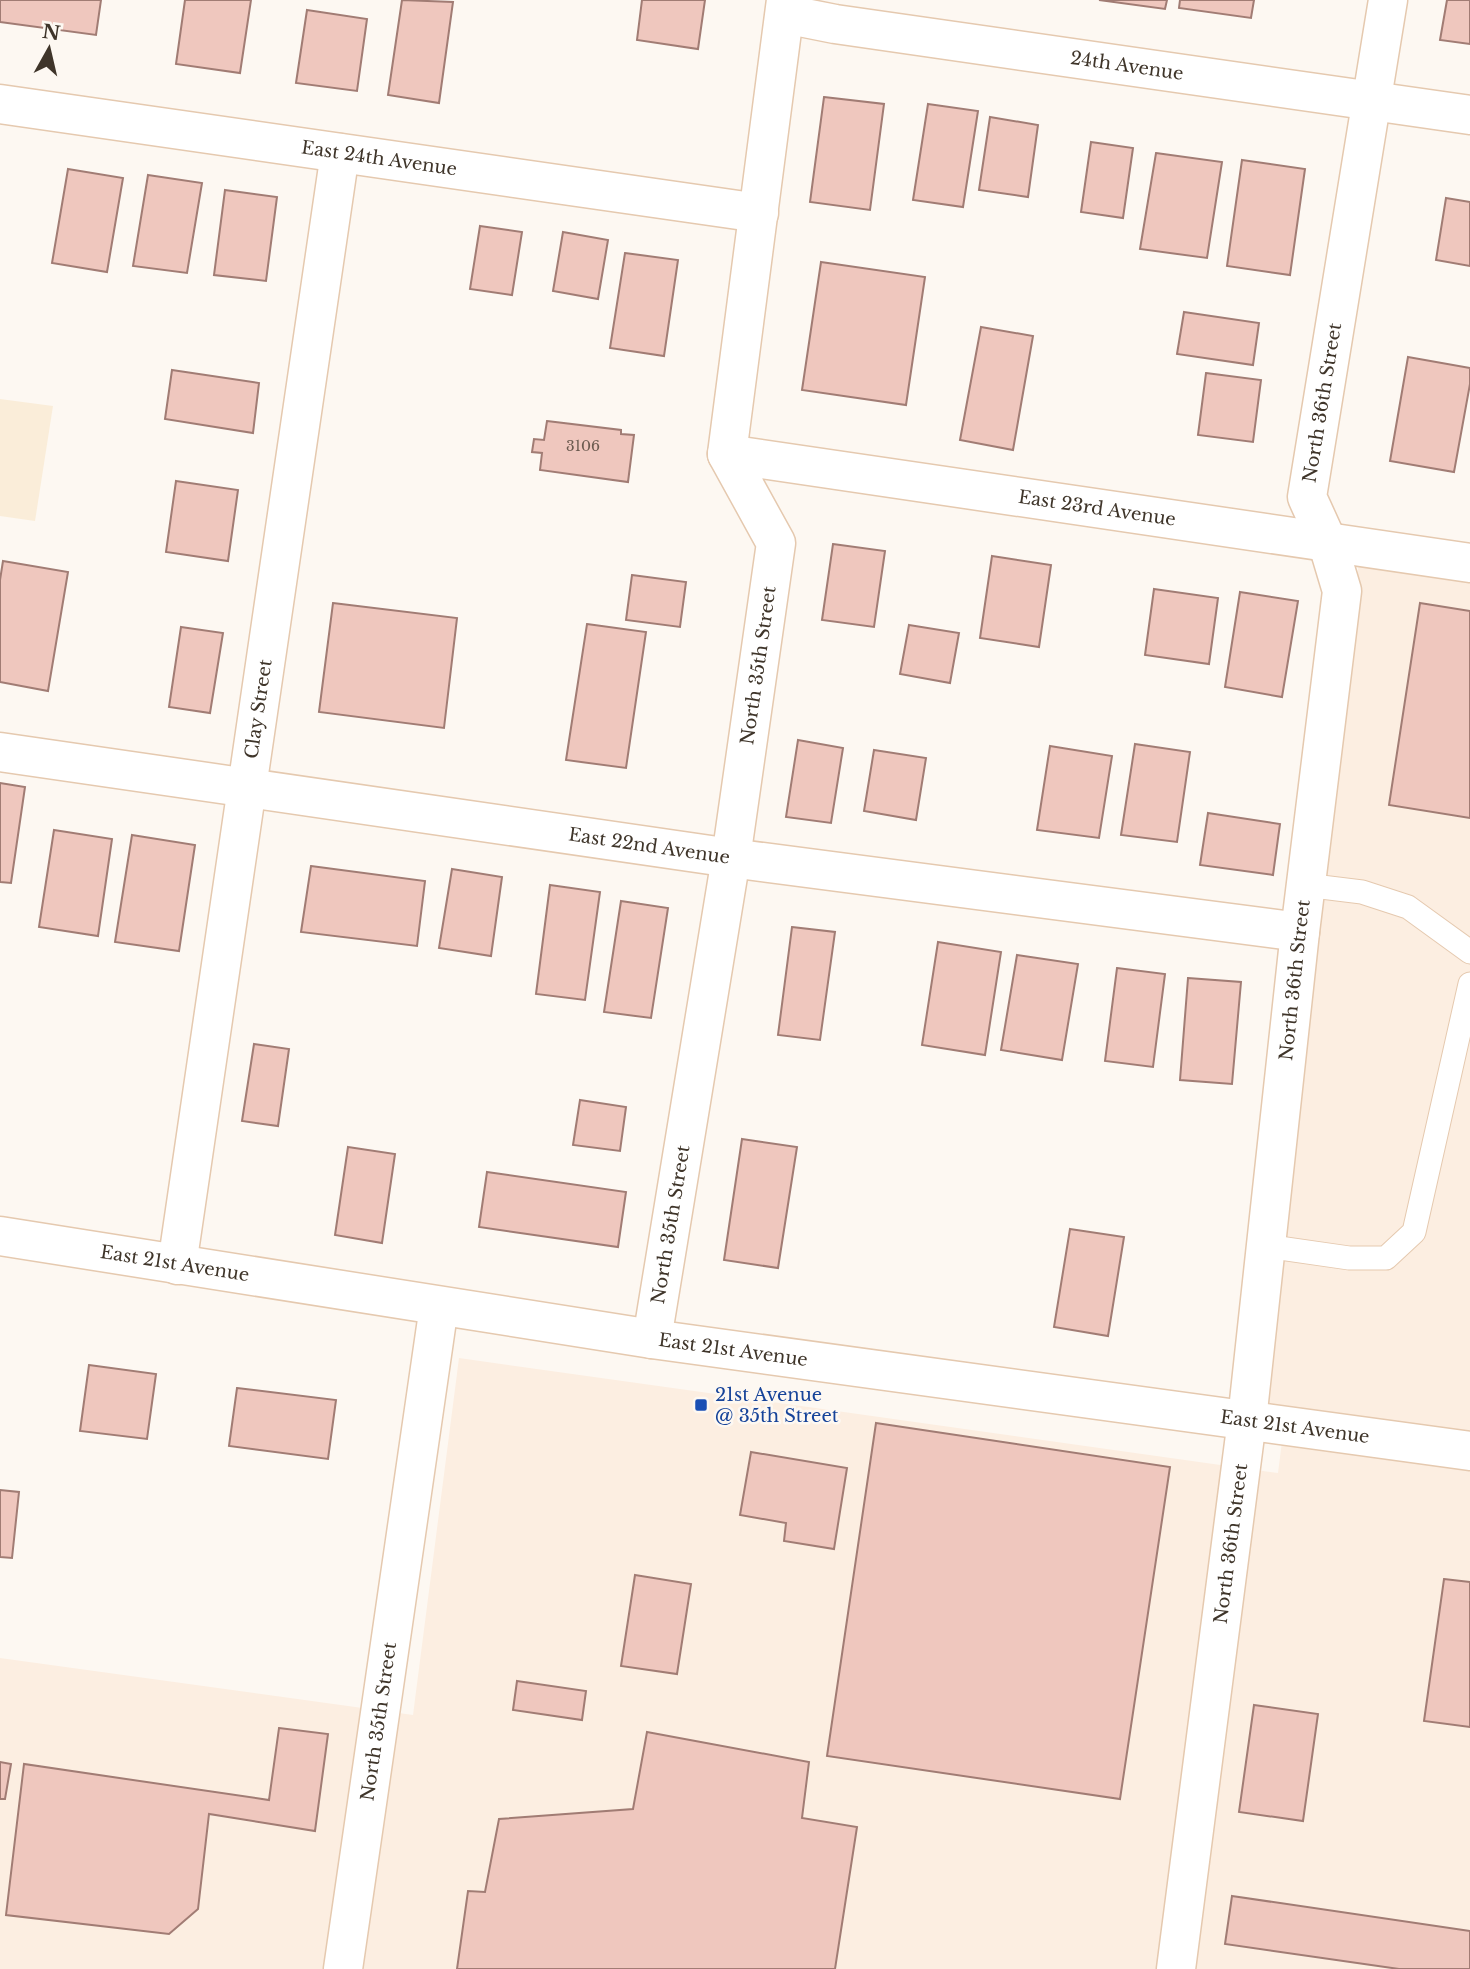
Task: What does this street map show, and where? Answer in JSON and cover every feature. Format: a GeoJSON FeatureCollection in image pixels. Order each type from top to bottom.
{"type":"FeatureCollection","features":[{"type":"Feature","properties":{"kind":"street","name":"North 36th Street"},"geometry":{"type":"LineString","coordinates":[[1176,1969],[1247,1420],[1300,932],[1342,591],[1327,541],[1307,497],[1388,0]]}},
{"type":"Feature","properties":{"kind":"street","name":"24th Avenue"},"geometry":{"type":"LineString","coordinates":[[785,7],[835,24],[1470,115]]}},
{"type":"Feature","properties":{"kind":"street"},"geometry":{"type":"LineString","coordinates":[[727,454],[785,7]]}},
{"type":"Feature","properties":{"kind":"street","name":"East 24th Avenue"},"geometry":{"type":"LineString","coordinates":[[0,104],[759,213]]}},
{"type":"Feature","properties":{"kind":"street","name":"Clay Street"},"geometry":{"type":"LineString","coordinates":[[177,1265],[340,153]]}},
{"type":"Feature","properties":{"kind":"street","name":"East 23rd Avenue"},"geometry":{"type":"LineString","coordinates":[[727,454],[1470,563]]}},
{"type":"Feature","properties":{"kind":"street","name":"North 35th Street"},"geometry":{"type":"LineString","coordinates":[[652,1339],[731,858],[776,544],[727,454]]}},
{"type":"Feature","properties":{"kind":"street","name":"East 22nd Avenue"},"geometry":{"type":"LineString","coordinates":[[0,752],[731,858],[1300,932]]}},
{"type":"Feature","properties":{"kind":"street","name":"East 21st Avenue"},"geometry":{"type":"LineString","coordinates":[[0,1236],[652,1339],[1470,1451]]}},
{"type":"Feature","properties":{"kind":"street","name":"North 35th Street"},"geometry":{"type":"LineString","coordinates":[[343,1969],[439,1306]]}},
{"type":"Feature","properties":{"kind":"lane"},"geometry":{"type":"LineString","coordinates":[[1306,885],[1362,892],[1408,906],[1470,952]]}},
{"type":"Feature","properties":{"kind":"lane"},"geometry":{"type":"LineString","coordinates":[[1266,1246],[1349,1258],[1387,1258],[1414,1233],[1470,984]]}},
{"type":"Feature","properties":{"kind":"shaded area"},"geometry":{"type":"Polygon","coordinates":[[[0,399],[53,406],[35,521],[0,516],[0,399]]]}},
{"type":"Feature","properties":{"kind":"shaded area"},"geometry":{"type":"Polygon","coordinates":[[[1360,554],[1470,570],[1470,1969],[0,1969],[0,1658],[413,1715],[459,1358],[1278,1473],[1286,1410],[1259,1406],[1305,979],[1360,554]]]}},
{"type":"Feature","properties":{"kind":"building"},"geometry":{"type":"Polygon","coordinates":[[[0,0],[101,0],[96,35],[0,22],[0,0]]]}},
{"type":"Feature","properties":{"kind":"building"},"geometry":{"type":"Polygon","coordinates":[[[185,0],[251,0],[240,73],[176,64],[185,0]]]}},
{"type":"Feature","properties":{"kind":"building"},"geometry":{"type":"Polygon","coordinates":[[[402,0],[453,2],[439,103],[388,95],[402,0]]]}},
{"type":"Feature","properties":{"kind":"building"},"geometry":{"type":"Polygon","coordinates":[[[642,0],[705,0],[698,49],[637,40],[642,0]]]}},
{"type":"Feature","properties":{"kind":"building"},"geometry":{"type":"Polygon","coordinates":[[[1099,0],[1167,0],[1165,9],[1099,0]]]}},
{"type":"Feature","properties":{"kind":"building"},"geometry":{"type":"Polygon","coordinates":[[[1180,0],[1254,0],[1251,18],[1179,8],[1180,0]]]}},
{"type":"Feature","properties":{"kind":"building"},"geometry":{"type":"Polygon","coordinates":[[[1447,0],[1470,0],[1470,44],[1440,40],[1447,0]]]}},
{"type":"Feature","properties":{"kind":"building"},"geometry":{"type":"Polygon","coordinates":[[[307,10],[367,19],[357,91],[296,83],[307,10]]]}},
{"type":"Feature","properties":{"kind":"building"},"geometry":{"type":"Polygon","coordinates":[[[824,97],[884,104],[870,210],[810,202],[824,97]]]}},
{"type":"Feature","properties":{"kind":"building"},"geometry":{"type":"Polygon","coordinates":[[[928,104],[978,111],[963,207],[913,200],[928,104]]]}},
{"type":"Feature","properties":{"kind":"building"},"geometry":{"type":"Polygon","coordinates":[[[990,117],[1038,125],[1028,197],[979,190],[990,117]]]}},
{"type":"Feature","properties":{"kind":"building"},"geometry":{"type":"Polygon","coordinates":[[[1091,142],[1133,148],[1123,218],[1081,212],[1091,142]]]}},
{"type":"Feature","properties":{"kind":"building"},"geometry":{"type":"Polygon","coordinates":[[[1156,153],[1222,162],[1207,258],[1140,249],[1156,153]]]}},
{"type":"Feature","properties":{"kind":"building"},"geometry":{"type":"Polygon","coordinates":[[[1242,160],[1305,169],[1290,275],[1227,266],[1242,160]]]}},
{"type":"Feature","properties":{"kind":"building"},"geometry":{"type":"Polygon","coordinates":[[[68,169],[123,178],[107,272],[52,263],[68,169]]]}},
{"type":"Feature","properties":{"kind":"building"},"geometry":{"type":"Polygon","coordinates":[[[148,175],[202,183],[187,273],[133,266],[148,175]]]}},
{"type":"Feature","properties":{"kind":"building"},"geometry":{"type":"Polygon","coordinates":[[[225,190],[277,197],[266,281],[214,275],[225,190]]]}},
{"type":"Feature","properties":{"kind":"building"},"geometry":{"type":"Polygon","coordinates":[[[1446,198],[1470,202],[1470,266],[1436,260],[1446,198]]]}},
{"type":"Feature","properties":{"kind":"building"},"geometry":{"type":"Polygon","coordinates":[[[480,226],[522,232],[512,295],[470,289],[480,226]]]}},
{"type":"Feature","properties":{"kind":"building"},"geometry":{"type":"Polygon","coordinates":[[[563,232],[608,240],[598,299],[553,291],[563,232]]]}},
{"type":"Feature","properties":{"kind":"building"},"geometry":{"type":"Polygon","coordinates":[[[625,253],[678,260],[664,356],[610,348],[625,253]]]}},
{"type":"Feature","properties":{"kind":"building"},"geometry":{"type":"Polygon","coordinates":[[[821,262],[925,277],[906,405],[802,390],[821,262]]]}},
{"type":"Feature","properties":{"kind":"building"},"geometry":{"type":"Polygon","coordinates":[[[1184,312],[1259,323],[1253,365],[1177,354],[1184,312]]]}},
{"type":"Feature","properties":{"kind":"building"},"geometry":{"type":"Polygon","coordinates":[[[981,327],[1033,336],[1013,450],[960,440],[981,327]]]}},
{"type":"Feature","properties":{"kind":"building"},"geometry":{"type":"Polygon","coordinates":[[[1408,357],[1470,368],[1470,384],[1454,472],[1390,461],[1408,357]]]}},
{"type":"Feature","properties":{"kind":"building"},"geometry":{"type":"Polygon","coordinates":[[[172,370],[259,383],[253,433],[165,419],[172,370]]]}},
{"type":"Feature","properties":{"kind":"building"},"geometry":{"type":"Polygon","coordinates":[[[1206,373],[1261,380],[1253,442],[1198,435],[1206,373]]]}},
{"type":"Feature","properties":{"kind":"building"},"geometry":{"type":"Polygon","coordinates":[[[547,421],[621,430],[621,434],[634,435],[628,482],[540,470],[542,453],[532,452],[534,439],[544,440],[547,421]]]}},
{"type":"Feature","properties":{"kind":"building"},"geometry":{"type":"Polygon","coordinates":[[[176,481],[238,490],[228,561],[166,552],[176,481]]]}},
{"type":"Feature","properties":{"kind":"building"},"geometry":{"type":"Polygon","coordinates":[[[833,544],[885,551],[874,627],[822,620],[833,544]]]}},
{"type":"Feature","properties":{"kind":"building"},"geometry":{"type":"Polygon","coordinates":[[[992,556],[1051,565],[1039,647],[980,638],[992,556]]]}},
{"type":"Feature","properties":{"kind":"building"},"geometry":{"type":"Polygon","coordinates":[[[3,561],[68,572],[48,691],[0,682],[0,580],[3,561]]]}},
{"type":"Feature","properties":{"kind":"building"},"geometry":{"type":"Polygon","coordinates":[[[632,575],[686,582],[680,627],[626,620],[632,575]]]}},
{"type":"Feature","properties":{"kind":"building"},"geometry":{"type":"Polygon","coordinates":[[[1154,589],[1218,598],[1209,664],[1145,655],[1154,589]]]}},
{"type":"Feature","properties":{"kind":"building"},"geometry":{"type":"Polygon","coordinates":[[[1240,592],[1298,601],[1282,697],[1225,687],[1240,592]]]}},
{"type":"Feature","properties":{"kind":"building"},"geometry":{"type":"Polygon","coordinates":[[[333,603],[457,618],[444,728],[319,712],[333,603]]]}},
{"type":"Feature","properties":{"kind":"building"},"geometry":{"type":"Polygon","coordinates":[[[1420,603],[1470,611],[1470,818],[1389,805],[1420,603]]]}},
{"type":"Feature","properties":{"kind":"building"},"geometry":{"type":"Polygon","coordinates":[[[587,624],[646,632],[626,768],[566,760],[587,624]]]}},
{"type":"Feature","properties":{"kind":"building"},"geometry":{"type":"Polygon","coordinates":[[[909,625],[959,633],[950,683],[900,674],[909,625]]]}},
{"type":"Feature","properties":{"kind":"building"},"geometry":{"type":"Polygon","coordinates":[[[181,627],[223,633],[210,713],[169,707],[181,627]]]}},
{"type":"Feature","properties":{"kind":"building"},"geometry":{"type":"Polygon","coordinates":[[[798,740],[843,748],[831,823],[786,817],[798,740]]]}},
{"type":"Feature","properties":{"kind":"building"},"geometry":{"type":"Polygon","coordinates":[[[1135,744],[1190,752],[1177,842],[1121,835],[1135,744]]]}},
{"type":"Feature","properties":{"kind":"building"},"geometry":{"type":"Polygon","coordinates":[[[1050,746],[1112,756],[1099,838],[1037,830],[1050,746]]]}},
{"type":"Feature","properties":{"kind":"building"},"geometry":{"type":"Polygon","coordinates":[[[874,750],[926,758],[916,820],[864,811],[874,750]]]}},
{"type":"Feature","properties":{"kind":"building"},"geometry":{"type":"Polygon","coordinates":[[[0,783],[25,787],[11,883],[0,882],[0,783]]]}},
{"type":"Feature","properties":{"kind":"building"},"geometry":{"type":"Polygon","coordinates":[[[1208,813],[1280,824],[1273,875],[1200,865],[1208,813]]]}},
{"type":"Feature","properties":{"kind":"building"},"geometry":{"type":"Polygon","coordinates":[[[54,830],[112,839],[98,936],[39,927],[54,830]]]}},
{"type":"Feature","properties":{"kind":"building"},"geometry":{"type":"Polygon","coordinates":[[[132,835],[195,845],[179,951],[115,942],[132,835]]]}},
{"type":"Feature","properties":{"kind":"building"},"geometry":{"type":"Polygon","coordinates":[[[311,866],[425,881],[417,946],[301,932],[311,866]]]}},
{"type":"Feature","properties":{"kind":"building"},"geometry":{"type":"Polygon","coordinates":[[[452,869],[502,877],[491,956],[439,948],[452,869]]]}},
{"type":"Feature","properties":{"kind":"building"},"geometry":{"type":"Polygon","coordinates":[[[550,885],[600,892],[585,1000],[536,994],[550,885]]]}},
{"type":"Feature","properties":{"kind":"building"},"geometry":{"type":"Polygon","coordinates":[[[621,901],[668,908],[651,1018],[604,1012],[621,901]]]}},
{"type":"Feature","properties":{"kind":"building"},"geometry":{"type":"Polygon","coordinates":[[[792,927],[835,932],[820,1040],[778,1035],[792,927]]]}},
{"type":"Feature","properties":{"kind":"building"},"geometry":{"type":"Polygon","coordinates":[[[938,942],[1001,952],[985,1055],[922,1045],[938,942]]]}},
{"type":"Feature","properties":{"kind":"building"},"geometry":{"type":"Polygon","coordinates":[[[1017,955],[1078,964],[1062,1060],[1001,1050],[1017,955]]]}},
{"type":"Feature","properties":{"kind":"building"},"geometry":{"type":"Polygon","coordinates":[[[1117,968],[1165,974],[1153,1067],[1105,1061],[1117,968]]]}},
{"type":"Feature","properties":{"kind":"building"},"geometry":{"type":"Polygon","coordinates":[[[1188,978],[1241,982],[1232,1084],[1180,1080],[1188,978]]]}},
{"type":"Feature","properties":{"kind":"building"},"geometry":{"type":"Polygon","coordinates":[[[254,1044],[289,1049],[278,1126],[242,1121],[254,1044]]]}},
{"type":"Feature","properties":{"kind":"building"},"geometry":{"type":"Polygon","coordinates":[[[580,1100],[626,1107],[620,1151],[573,1145],[580,1100]]]}},
{"type":"Feature","properties":{"kind":"building"},"geometry":{"type":"Polygon","coordinates":[[[742,1139],[797,1147],[778,1268],[724,1260],[742,1139]]]}},
{"type":"Feature","properties":{"kind":"building"},"geometry":{"type":"Polygon","coordinates":[[[348,1147],[395,1154],[382,1243],[335,1235],[348,1147]]]}},
{"type":"Feature","properties":{"kind":"building"},"geometry":{"type":"Polygon","coordinates":[[[487,1172],[626,1192],[618,1247],[479,1227],[487,1172]]]}},
{"type":"Feature","properties":{"kind":"building"},"geometry":{"type":"Polygon","coordinates":[[[1070,1229],[1124,1237],[1108,1336],[1054,1327],[1070,1229]]]}},
{"type":"Feature","properties":{"kind":"building"},"geometry":{"type":"Polygon","coordinates":[[[89,1365],[156,1374],[147,1439],[80,1431],[89,1365]]]}},
{"type":"Feature","properties":{"kind":"building"},"geometry":{"type":"Polygon","coordinates":[[[237,1388],[336,1400],[328,1459],[229,1446],[237,1388]]]}},
{"type":"Feature","properties":{"kind":"building"},"geometry":{"type":"Polygon","coordinates":[[[876,1423],[1170,1467],[1120,1799],[827,1756],[876,1423]]]}},
{"type":"Feature","properties":{"kind":"building"},"geometry":{"type":"Polygon","coordinates":[[[751,1452],[847,1468],[834,1549],[784,1541],[786,1523],[740,1515],[751,1452]]]}},
{"type":"Feature","properties":{"kind":"building"},"geometry":{"type":"Polygon","coordinates":[[[0,1490],[19,1492],[12,1558],[0,1557],[0,1490]]]}},
{"type":"Feature","properties":{"kind":"building"},"geometry":{"type":"Polygon","coordinates":[[[635,1575],[691,1584],[677,1674],[621,1666],[635,1575]]]}},
{"type":"Feature","properties":{"kind":"building"},"geometry":{"type":"Polygon","coordinates":[[[1444,1579],[1470,1582],[1470,1727],[1424,1721],[1444,1579]]]}},
{"type":"Feature","properties":{"kind":"building"},"geometry":{"type":"Polygon","coordinates":[[[517,1681],[586,1691],[582,1720],[513,1710],[517,1681]]]}},
{"type":"Feature","properties":{"kind":"building"},"geometry":{"type":"Polygon","coordinates":[[[1254,1705],[1318,1714],[1303,1821],[1239,1812],[1254,1705]]]}},
{"type":"Feature","properties":{"kind":"building"},"geometry":{"type":"Polygon","coordinates":[[[279,1728],[328,1734],[315,1831],[209,1814],[198,1909],[169,1934],[6,1915],[24,1764],[269,1800],[279,1728]]]}},
{"type":"Feature","properties":{"kind":"building"},"geometry":{"type":"Polygon","coordinates":[[[647,1732],[809,1762],[802,1818],[857,1827],[835,1969],[457,1969],[468,1891],[485,1892],[499,1819],[633,1809],[647,1732]]]}},
{"type":"Feature","properties":{"kind":"building"},"geometry":{"type":"Polygon","coordinates":[[[0,1762],[11,1764],[5,1799],[0,1799],[0,1762]]]}},
{"type":"Feature","properties":{"kind":"building"},"geometry":{"type":"Polygon","coordinates":[[[1232,1896],[1470,1931],[1470,1969],[1399,1969],[1225,1944],[1232,1896]]]}},
{"type":"Feature","properties":{"kind":"place","name":"21st Avenue @ 35th Street"},"geometry":{"type":"Point","coordinates":[701,1405]}}]}
